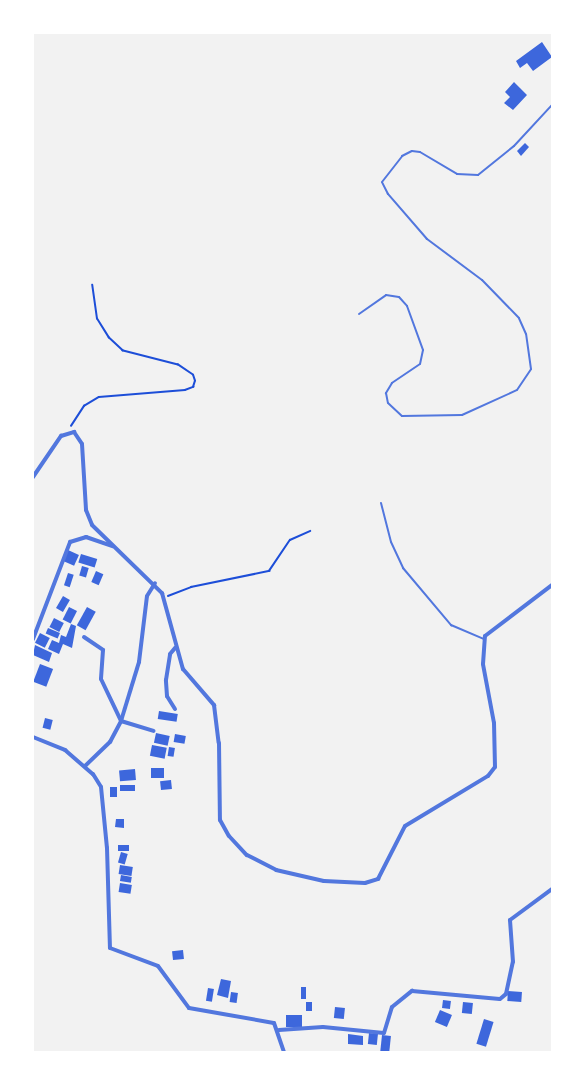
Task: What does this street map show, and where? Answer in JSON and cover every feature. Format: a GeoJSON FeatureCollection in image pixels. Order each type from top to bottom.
{"type":"FeatureCollection","features":[{"type":"Feature","properties":{"kind":"street"},"geometry":{"type":"LineString","coordinates":[[33,477],[67,432],[74,432],[82,444],[85,500],[92,525],[155,584],[164,598],[175,647],[186,676],[214,705],[219,743],[220,820],[238,848],[276,870],[324,881],[365,883],[384,874],[412,820],[488,776],[495,767],[494,723],[483,664],[484,639],[552,585]]}},
{"type":"Feature","properties":{"kind":"street"},"geometry":{"type":"LineString","coordinates":[[33,639],[69,542],[86,537],[117,548]]}},
{"type":"Feature","properties":{"kind":"street"},"geometry":{"type":"LineString","coordinates":[[85,766],[110,742],[121,721],[139,662],[147,596],[155,584]]}},
{"type":"Feature","properties":{"kind":"street"},"geometry":{"type":"LineString","coordinates":[[84,637],[102,646],[101,678],[121,721],[153,731]]}},
{"type":"Feature","properties":{"kind":"street"},"geometry":{"type":"LineString","coordinates":[[175,647],[170,654],[166,680],[167,696],[175,709]]}},
{"type":"Feature","properties":{"kind":"street"},"geometry":{"type":"LineString","coordinates":[[33,737],[65,750],[85,766],[102,791],[110,948],[158,966],[189,1008],[271,1022],[279,1030],[284,1052]]}},
{"type":"Feature","properties":{"kind":"street"},"geometry":{"type":"LineString","coordinates":[[279,1030],[323,1027],[384,1033],[392,1007],[412,992],[500,999],[506,994],[513,962],[510,920],[552,889]]}},
{"type":"Feature","properties":{"kind":"lane"},"geometry":{"type":"LineString","coordinates":[[359,314],[386,295],[399,297],[406,306],[423,350],[420,364],[392,383],[386,393],[388,403],[402,416],[462,415],[517,390],[531,369],[526,334],[519,318],[482,280],[427,238],[388,194],[382,182],[402,156],[412,151],[420,152],[457,174],[478,175],[514,146],[552,105]]}},
{"type":"Feature","properties":{"kind":"lane"},"geometry":{"type":"LineString","coordinates":[[381,503],[391,542],[403,568],[451,625],[484,639]]}},
{"type":"Feature","properties":{"kind":"path"},"geometry":{"type":"LineString","coordinates":[[67,432],[84,406],[99,396],[185,390],[193,387],[195,381],[194,375],[178,365],[123,351],[109,338],[97,320],[92,285]]}},
{"type":"Feature","properties":{"kind":"path"},"geometry":{"type":"LineString","coordinates":[[164,598],[191,587],[269,571],[290,540],[310,531]]}},
{"type":"Feature","properties":{"kind":"building"},"geometry":{"type":"Polygon","coordinates":[[[542,42],[552,57],[533,71],[527,63],[520,68],[516,61],[542,42]]]}},
{"type":"Feature","properties":{"kind":"building"},"geometry":{"type":"Polygon","coordinates":[[[514,82],[527,95],[513,110],[504,103],[510,97],[505,92],[514,82]]]}},
{"type":"Feature","properties":{"kind":"building"},"geometry":{"type":"Polygon","coordinates":[[[525,143],[529,147],[521,156],[517,151],[525,143]]]}},
{"type":"Feature","properties":{"kind":"building"},"geometry":{"type":"Polygon","coordinates":[[[68,550],[79,555],[74,566],[63,561],[68,550]]]}},
{"type":"Feature","properties":{"kind":"building"},"geometry":{"type":"Polygon","coordinates":[[[81,554],[97,559],[95,568],[78,563],[81,554]]]}},
{"type":"Feature","properties":{"kind":"building"},"geometry":{"type":"Polygon","coordinates":[[[82,566],[89,568],[86,578],[79,576],[82,566]]]}},
{"type":"Feature","properties":{"kind":"building"},"geometry":{"type":"Polygon","coordinates":[[[96,571],[103,574],[99,585],[91,582],[96,571]]]}},
{"type":"Feature","properties":{"kind":"building"},"geometry":{"type":"Polygon","coordinates":[[[68,573],[74,575],[70,587],[64,585],[68,573]]]}},
{"type":"Feature","properties":{"kind":"building"},"geometry":{"type":"Polygon","coordinates":[[[63,596],[70,600],[63,612],[56,608],[63,596]]]}},
{"type":"Feature","properties":{"kind":"building"},"geometry":{"type":"Polygon","coordinates":[[[69,607],[77,611],[71,624],[63,619],[69,607]]]}},
{"type":"Feature","properties":{"kind":"building"},"geometry":{"type":"Polygon","coordinates":[[[87,607],[96,612],[86,630],[77,625],[87,607]]]}},
{"type":"Feature","properties":{"kind":"building"},"geometry":{"type":"Polygon","coordinates":[[[54,618],[64,623],[59,632],[49,627],[54,618]]]}},
{"type":"Feature","properties":{"kind":"building"},"geometry":{"type":"Polygon","coordinates":[[[71,624],[76,626],[72,648],[63,644],[59,654],[48,649],[52,640],[59,643],[61,635],[66,637],[71,624]]]}},
{"type":"Feature","properties":{"kind":"building"},"geometry":{"type":"Polygon","coordinates":[[[48,628],[60,633],[58,639],[46,634],[48,628]]]}},
{"type":"Feature","properties":{"kind":"building"},"geometry":{"type":"Polygon","coordinates":[[[40,633],[50,638],[45,648],[35,643],[40,633]]]}},
{"type":"Feature","properties":{"kind":"building"},"geometry":{"type":"Polygon","coordinates":[[[35,645],[52,653],[49,662],[33,655],[35,645]]]}},
{"type":"Feature","properties":{"kind":"building"},"geometry":{"type":"Polygon","coordinates":[[[40,664],[53,669],[46,687],[33,682],[40,664]]]}},
{"type":"Feature","properties":{"kind":"building"},"geometry":{"type":"Polygon","coordinates":[[[159,711],[178,714],[177,722],[158,719],[159,711]]]}},
{"type":"Feature","properties":{"kind":"building"},"geometry":{"type":"Polygon","coordinates":[[[45,718],[53,720],[50,730],[43,728],[45,718]]]}},
{"type":"Feature","properties":{"kind":"building"},"geometry":{"type":"Polygon","coordinates":[[[156,733],[170,736],[168,746],[154,743],[156,733]]]}},
{"type":"Feature","properties":{"kind":"building"},"geometry":{"type":"Polygon","coordinates":[[[175,734],[186,736],[184,744],[174,742],[175,734]]]}},
{"type":"Feature","properties":{"kind":"building"},"geometry":{"type":"Polygon","coordinates":[[[152,745],[167,748],[165,759],[150,756],[152,745]]]}},
{"type":"Feature","properties":{"kind":"building"},"geometry":{"type":"Polygon","coordinates":[[[169,747],[175,748],[174,757],[168,756],[169,747]]]}},
{"type":"Feature","properties":{"kind":"building"},"geometry":{"type":"Polygon","coordinates":[[[151,768],[164,768],[164,778],[151,778],[151,768]]]}},
{"type":"Feature","properties":{"kind":"building"},"geometry":{"type":"Polygon","coordinates":[[[135,769],[136,780],[120,781],[119,770],[135,769]]]}},
{"type":"Feature","properties":{"kind":"building"},"geometry":{"type":"Polygon","coordinates":[[[171,780],[172,789],[161,790],[160,781],[171,780]]]}},
{"type":"Feature","properties":{"kind":"building"},"geometry":{"type":"Polygon","coordinates":[[[120,785],[135,785],[135,791],[120,791],[120,785]]]}},
{"type":"Feature","properties":{"kind":"building"},"geometry":{"type":"Polygon","coordinates":[[[110,787],[117,787],[117,797],[110,797],[110,787]]]}},
{"type":"Feature","properties":{"kind":"building"},"geometry":{"type":"Polygon","coordinates":[[[116,819],[124,819],[124,828],[115,827],[116,819]]]}},
{"type":"Feature","properties":{"kind":"building"},"geometry":{"type":"Polygon","coordinates":[[[118,845],[129,845],[129,851],[118,851],[118,845]]]}},
{"type":"Feature","properties":{"kind":"building"},"geometry":{"type":"Polygon","coordinates":[[[121,852],[128,854],[125,865],[118,863],[121,852]]]}},
{"type":"Feature","properties":{"kind":"building"},"geometry":{"type":"Polygon","coordinates":[[[120,865],[133,867],[131,876],[119,874],[120,865]]]}},
{"type":"Feature","properties":{"kind":"building"},"geometry":{"type":"Polygon","coordinates":[[[121,875],[132,877],[131,883],[120,881],[121,875]]]}},
{"type":"Feature","properties":{"kind":"building"},"geometry":{"type":"Polygon","coordinates":[[[120,883],[132,885],[130,894],[119,892],[120,883]]]}},
{"type":"Feature","properties":{"kind":"building"},"geometry":{"type":"Polygon","coordinates":[[[183,950],[184,959],[173,960],[172,951],[183,950]]]}},
{"type":"Feature","properties":{"kind":"building"},"geometry":{"type":"Polygon","coordinates":[[[221,979],[231,981],[228,998],[217,995],[221,979]]]}},
{"type":"Feature","properties":{"kind":"building"},"geometry":{"type":"Polygon","coordinates":[[[301,987],[306,987],[306,999],[301,999],[301,987]]]}},
{"type":"Feature","properties":{"kind":"building"},"geometry":{"type":"Polygon","coordinates":[[[208,988],[214,989],[212,1002],[206,1001],[208,988]]]}},
{"type":"Feature","properties":{"kind":"building"},"geometry":{"type":"Polygon","coordinates":[[[508,991],[522,992],[521,1002],[507,1001],[508,991]]]}},
{"type":"Feature","properties":{"kind":"building"},"geometry":{"type":"Polygon","coordinates":[[[231,992],[238,993],[237,1003],[230,1002],[231,992]]]}},
{"type":"Feature","properties":{"kind":"building"},"geometry":{"type":"Polygon","coordinates":[[[443,1000],[451,1001],[450,1009],[442,1008],[443,1000]]]}},
{"type":"Feature","properties":{"kind":"building"},"geometry":{"type":"Polygon","coordinates":[[[306,1002],[312,1002],[312,1011],[306,1011],[306,1002]]]}},
{"type":"Feature","properties":{"kind":"building"},"geometry":{"type":"Polygon","coordinates":[[[463,1002],[473,1003],[472,1014],[462,1013],[463,1002]]]}},
{"type":"Feature","properties":{"kind":"building"},"geometry":{"type":"Polygon","coordinates":[[[335,1007],[345,1008],[344,1019],[334,1018],[335,1007]]]}},
{"type":"Feature","properties":{"kind":"building"},"geometry":{"type":"Polygon","coordinates":[[[440,1010],[452,1015],[447,1027],[435,1022],[440,1010]]]}},
{"type":"Feature","properties":{"kind":"building"},"geometry":{"type":"Polygon","coordinates":[[[286,1015],[302,1015],[302,1027],[286,1027],[286,1015]]]}},
{"type":"Feature","properties":{"kind":"building"},"geometry":{"type":"Polygon","coordinates":[[[484,1019],[494,1022],[486,1047],[476,1044],[484,1019]]]}},
{"type":"Feature","properties":{"kind":"building"},"geometry":{"type":"Polygon","coordinates":[[[369,1033],[378,1034],[377,1045],[368,1044],[369,1033]]]}},
{"type":"Feature","properties":{"kind":"building"},"geometry":{"type":"Polygon","coordinates":[[[348,1034],[363,1036],[363,1045],[348,1044],[348,1034]]]}},
{"type":"Feature","properties":{"kind":"building"},"geometry":{"type":"Polygon","coordinates":[[[382,1035],[391,1036],[389,1052],[380,1051],[382,1035]]]}}]}
